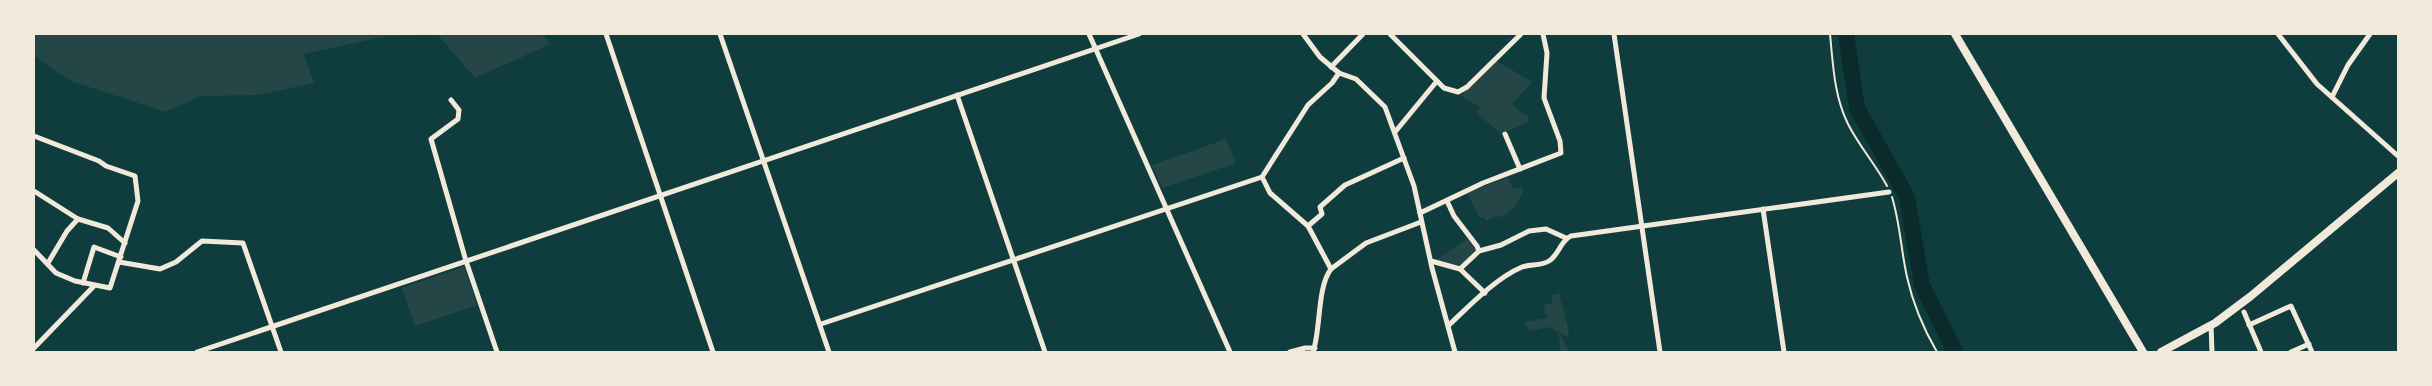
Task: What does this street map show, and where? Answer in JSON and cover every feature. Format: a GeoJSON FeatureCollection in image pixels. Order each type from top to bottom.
{"type":"FeatureCollection","features":[{"type":"Feature","properties":{"kind":"main road"},"geometry":{"type":"LineString","coordinates":[[1954,34],[2143,352]]}},
{"type":"Feature","properties":{"kind":"main road"},"geometry":{"type":"LineString","coordinates":[[2161,352],[2211,325],[2251,296],[2398,173]]}},
{"type":"Feature","properties":{"kind":"street"},"geometry":{"type":"LineString","coordinates":[[606,34],[712,352]]}},
{"type":"Feature","properties":{"kind":"street"},"geometry":{"type":"LineString","coordinates":[[720,34],[821,324],[829,352]]}},
{"type":"Feature","properties":{"kind":"street"},"geometry":{"type":"LineString","coordinates":[[1090,34],[1230,352]]}},
{"type":"Feature","properties":{"kind":"street"},"geometry":{"type":"LineString","coordinates":[[197,352],[1139,34]]}},
{"type":"Feature","properties":{"kind":"street"},"geometry":{"type":"LineString","coordinates":[[1303,34],[1320,57],[1331,67],[1339,73],[1356,79],[1384,107],[1404,158],[1420,213],[1420,222],[1455,352]]}},
{"type":"Feature","properties":{"kind":"street"},"geometry":{"type":"LineString","coordinates":[[1331,67],[1363,34]]}},
{"type":"Feature","properties":{"kind":"street"},"geometry":{"type":"LineString","coordinates":[[1390,34],[1437,81],[1448,90],[1458,92],[1467,88],[1521,34]]}},
{"type":"Feature","properties":{"kind":"street"},"geometry":{"type":"LineString","coordinates":[[1420,213],[1520,169],[1558,155],[1562,151],[1544,98],[1547,53],[1543,34]]}},
{"type":"Feature","properties":{"kind":"street"},"geometry":{"type":"LineString","coordinates":[[1614,34],[1660,352]]}},
{"type":"Feature","properties":{"kind":"street"},"geometry":{"type":"LineString","coordinates":[[2278,34],[2317,84],[2398,156]]}},
{"type":"Feature","properties":{"kind":"street"},"geometry":{"type":"LineString","coordinates":[[2332,97],[2348,65],[2370,34]]}},
{"type":"Feature","properties":{"kind":"street"},"geometry":{"type":"LineString","coordinates":[[821,324],[1013,258],[1262,177],[1308,105],[1332,83],[1339,73]]}},
{"type":"Feature","properties":{"kind":"street"},"geometry":{"type":"LineString","coordinates":[[1395,132],[1437,81]]}},
{"type":"Feature","properties":{"kind":"street"},"geometry":{"type":"LineString","coordinates":[[958,95],[1045,352]]}},
{"type":"Feature","properties":{"kind":"street"},"geometry":{"type":"LineString","coordinates":[[451,100],[459,110],[458,119],[431,139],[466,261],[497,352]]}},
{"type":"Feature","properties":{"kind":"street"},"geometry":{"type":"LineString","coordinates":[[1504,134],[1520,169]]}},
{"type":"Feature","properties":{"kind":"street"},"geometry":{"type":"LineString","coordinates":[[34,136],[135,176],[138,201],[110,288],[82,283],[56,273],[34,250]]}},
{"type":"Feature","properties":{"kind":"street"},"geometry":{"type":"LineString","coordinates":[[1308,226],[1322,214],[1320,207],[1345,185],[1404,158]]}},
{"type":"Feature","properties":{"kind":"street"},"geometry":{"type":"LineString","coordinates":[[1262,177],[1270,193],[1308,226],[1331,269]]}},
{"type":"Feature","properties":{"kind":"street"},"geometry":{"type":"LineString","coordinates":[[34,191],[78,219],[108,228],[125,243]]}},
{"type":"Feature","properties":{"kind":"street"},"geometry":{"type":"LineString","coordinates":[[1460,269],[1479,251],[1501,245],[1538,229],[1546,229],[1566,238],[1890,192]]}},
{"type":"Feature","properties":{"kind":"street"},"geometry":{"type":"LineString","coordinates":[[1447,201],[1454,216],[1479,251]]}},
{"type":"Feature","properties":{"kind":"street"},"geometry":{"type":"LineString","coordinates":[[1763,209],[1784,352]]}},
{"type":"Feature","properties":{"kind":"street"},"geometry":{"type":"LineString","coordinates":[[48,263],[67,231],[78,219]]}},
{"type":"Feature","properties":{"kind":"street"},"geometry":{"type":"LineString","coordinates":[[1290,352],[1305,348],[1314,350],[1323,292],[1327,274],[1331,269],[1366,243],[1420,222]]}},
{"type":"Feature","properties":{"kind":"street"},"geometry":{"type":"LineString","coordinates":[[1449,324],[1485,293],[1522,267],[1547,262],[1556,256],[1566,238]]}},
{"type":"Feature","properties":{"kind":"street"},"geometry":{"type":"LineString","coordinates":[[82,283],[94,247],[120,259],[160,269],[176,262],[202,241],[243,243],[281,352]]}},
{"type":"Feature","properties":{"kind":"street"},"geometry":{"type":"LineString","coordinates":[[1431,261],[1460,269],[1485,293]]}},
{"type":"Feature","properties":{"kind":"street"},"geometry":{"type":"LineString","coordinates":[[34,348],[94,286]]}},
{"type":"Feature","properties":{"kind":"street"},"geometry":{"type":"LineString","coordinates":[[2249,325],[2290,306],[2312,352]]}},
{"type":"Feature","properties":{"kind":"street"},"geometry":{"type":"LineString","coordinates":[[2244,312],[2262,352]]}},
{"type":"Feature","properties":{"kind":"street"},"geometry":{"type":"LineString","coordinates":[[2211,325],[2212,352]]}},
{"type":"Feature","properties":{"kind":"street"},"geometry":{"type":"LineString","coordinates":[[2291,352],[2309,344]]}},
{"type":"Feature","properties":{"kind":"shaded area"},"geometry":{"type":"Polygon","coordinates":[[[34,34],[435,34],[382,37],[304,54],[314,83],[258,95],[201,96],[165,112],[71,81],[34,56],[34,34]]]}},
{"type":"Feature","properties":{"kind":"shaded area"},"geometry":{"type":"Polygon","coordinates":[[[437,34],[541,34],[551,44],[475,78],[437,34]]]}},
{"type":"Feature","properties":{"kind":"shaded area"},"geometry":{"type":"Polygon","coordinates":[[[1497,61],[1532,82],[1512,104],[1527,115],[1529,121],[1501,134],[1477,113],[1480,107],[1461,96],[1497,61]]]}},
{"type":"Feature","properties":{"kind":"shaded area"},"geometry":{"type":"Polygon","coordinates":[[[1226,139],[1236,163],[1162,188],[1152,165],[1226,139]]]}},
{"type":"Feature","properties":{"kind":"shaded area"},"geometry":{"type":"Polygon","coordinates":[[[1508,177],[1513,189],[1522,187],[1523,192],[1512,210],[1504,216],[1494,216],[1487,221],[1483,217],[1480,218],[1467,193],[1508,177]]]}},
{"type":"Feature","properties":{"kind":"shaded area"},"geometry":{"type":"Polygon","coordinates":[[[1469,238],[1476,250],[1459,267],[1436,260],[1469,238]]]}},
{"type":"Feature","properties":{"kind":"shaded area"},"geometry":{"type":"Polygon","coordinates":[[[464,267],[477,305],[415,326],[402,288],[464,267]]]}},
{"type":"Feature","properties":{"kind":"shaded area"},"geometry":{"type":"Polygon","coordinates":[[[1559,293],[1569,332],[1567,337],[1549,327],[1528,331],[1525,322],[1547,318],[1544,305],[1553,303],[1551,296],[1559,293]]]}},
{"type":"Feature","properties":{"kind":"shaded area"},"geometry":{"type":"Polygon","coordinates":[[[1559,332],[1569,352],[1560,352],[1559,332]]]}},
{"type":"Feature","properties":{"kind":"waterway"},"geometry":{"type":"LineString","coordinates":[[1846,34],[1857,108],[1907,197],[1922,285],[1955,352]]}}]}
